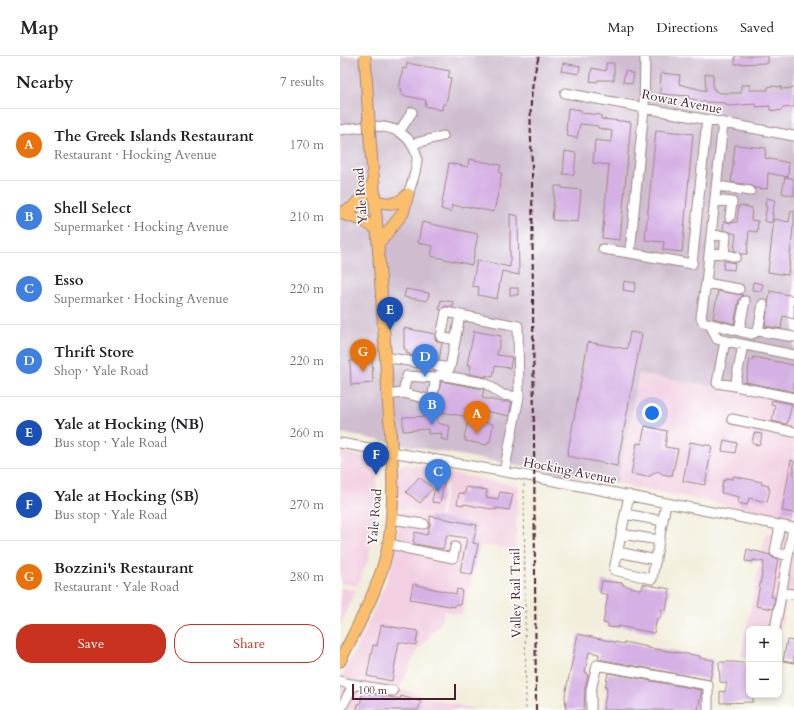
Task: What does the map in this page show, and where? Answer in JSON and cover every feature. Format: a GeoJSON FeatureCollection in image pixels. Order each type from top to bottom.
{"type":"FeatureCollection","features":[{"type":"Feature","properties":{"kind":"main road","name":"Yale Road"},"geometry":{"type":"LineString","coordinates":[[340,661],[372,595],[379,576],[388,542],[391,519],[391,453],[376,201],[370,140],[365,56]]}},
{"type":"Feature","properties":{"kind":"main road"},"geometry":{"type":"LineString","coordinates":[[340,213],[352,208],[359,202],[374,183]]}},
{"type":"Feature","properties":{"kind":"main road"},"geometry":{"type":"LineString","coordinates":[[376,201],[390,204],[400,202],[408,194]]}},
{"type":"Feature","properties":{"kind":"main road"},"geometry":{"type":"LineString","coordinates":[[378,244],[403,213],[408,194]]}},
{"type":"Feature","properties":{"kind":"main road"},"geometry":{"type":"LineString","coordinates":[[340,213],[362,220],[377,229]]}},
{"type":"Feature","properties":{"kind":"street"},"geometry":{"type":"LineString","coordinates":[[630,253],[644,108],[645,56]]}},
{"type":"Feature","properties":{"kind":"street","name":"Rowat Avenue"},"geometry":{"type":"LineString","coordinates":[[565,93],[794,136]]}},
{"type":"Feature","properties":{"kind":"street"},"geometry":{"type":"LineString","coordinates":[[399,132],[412,112]]}},
{"type":"Feature","properties":{"kind":"street"},"geometry":{"type":"LineString","coordinates":[[604,249],[692,264],[707,120]]}},
{"type":"Feature","properties":{"kind":"street"},"geometry":{"type":"LineString","coordinates":[[723,123],[710,253],[701,317],[703,322],[752,334],[758,331],[794,337]]}},
{"type":"Feature","properties":{"kind":"street"},"geometry":{"type":"LineString","coordinates":[[340,130],[374,126],[392,128],[404,134],[412,144],[417,157],[416,170],[408,194]]}},
{"type":"Feature","properties":{"kind":"street"},"geometry":{"type":"LineString","coordinates":[[412,144],[443,136]]}},
{"type":"Feature","properties":{"kind":"street"},"geometry":{"type":"LineString","coordinates":[[717,186],[750,191]]}},
{"type":"Feature","properties":{"kind":"street"},"geometry":{"type":"LineString","coordinates":[[715,200],[732,202],[730,217]]}},
{"type":"Feature","properties":{"kind":"street"},"geometry":{"type":"LineString","coordinates":[[711,235],[726,236],[724,254]]}},
{"type":"Feature","properties":{"kind":"street"},"geometry":{"type":"LineString","coordinates":[[710,253],[736,257]]}},
{"type":"Feature","properties":{"kind":"street"},"geometry":{"type":"LineString","coordinates":[[706,283],[739,289]]}},
{"type":"Feature","properties":{"kind":"street"},"geometry":{"type":"LineString","coordinates":[[739,331],[745,301]]}},
{"type":"Feature","properties":{"kind":"street"},"geometry":{"type":"LineString","coordinates":[[758,331],[763,304]]}},
{"type":"Feature","properties":{"kind":"street"},"geometry":{"type":"LineString","coordinates":[[456,340],[442,337],[446,312],[518,326],[519,397],[504,472]]}},
{"type":"Feature","properties":{"kind":"street"},"geometry":{"type":"LineString","coordinates":[[385,357],[450,368],[460,315]]}},
{"type":"Feature","properties":{"kind":"street"},"geometry":{"type":"LineString","coordinates":[[710,324],[717,340],[794,355]]}},
{"type":"Feature","properties":{"kind":"street"},"geometry":{"type":"LineString","coordinates":[[725,341],[717,383],[794,398]]}},
{"type":"Feature","properties":{"kind":"street"},"geometry":{"type":"LineString","coordinates":[[735,386],[743,345]]}},
{"type":"Feature","properties":{"kind":"street"},"geometry":{"type":"LineString","coordinates":[[403,393],[407,376],[434,378],[440,375],[485,383],[503,395],[519,397]]}},
{"type":"Feature","properties":{"kind":"street"},"geometry":{"type":"LineString","coordinates":[[387,395],[403,393],[432,400],[435,382],[434,378]]}},
{"type":"Feature","properties":{"kind":"street"},"geometry":{"type":"LineString","coordinates":[[732,419],[794,432]]}},
{"type":"Feature","properties":{"kind":"street","name":"Hocking Avenue"},"geometry":{"type":"LineString","coordinates":[[340,443],[524,475],[793,528]]}},
{"type":"Feature","properties":{"kind":"street"},"geometry":{"type":"LineString","coordinates":[[629,495],[614,570],[652,579],[666,503]]}},
{"type":"Feature","properties":{"kind":"street"},"geometry":{"type":"LineString","coordinates":[[625,514],[663,521]]}},
{"type":"Feature","properties":{"kind":"street"},"geometry":{"type":"LineString","coordinates":[[391,519],[424,524]]}},
{"type":"Feature","properties":{"kind":"street"},"geometry":{"type":"LineString","coordinates":[[780,525],[775,552],[788,556]]}},
{"type":"Feature","properties":{"kind":"street"},"geometry":{"type":"LineString","coordinates":[[776,626],[793,528]]}},
{"type":"Feature","properties":{"kind":"street"},"geometry":{"type":"LineString","coordinates":[[621,534],[659,540]]}},
{"type":"Feature","properties":{"kind":"street"},"geometry":{"type":"LineString","coordinates":[[388,542],[405,548],[453,558],[455,547]]}},
{"type":"Feature","properties":{"kind":"street"},"geometry":{"type":"LineString","coordinates":[[618,552],[656,560]]}},
{"type":"Feature","properties":{"kind":"street"},"geometry":{"type":"LineString","coordinates":[[782,592],[794,594]]}},
{"type":"Feature","properties":{"kind":"street"},"geometry":{"type":"LineString","coordinates":[[592,710],[591,690],[597,665],[708,685],[708,710]]}},
{"type":"Feature","properties":{"kind":"street"},"geometry":{"type":"LineString","coordinates":[[340,681],[393,691]]}},
{"type":"Feature","properties":{"kind":"street"},"geometry":{"type":"LineString","coordinates":[[340,710],[354,684]]}},
{"type":"Feature","properties":{"kind":"path","name":"Valley Rail Trail"},"geometry":{"type":"LineString","coordinates":[[524,475],[526,710]]}},
{"type":"Feature","properties":{"kind":"shaded area"},"geometry":{"type":"Polygon","coordinates":[[[340,56],[794,56],[794,399],[639,374],[617,484],[340,433],[340,56]]]}},
{"type":"Feature","properties":{"kind":"shaded area"},"geometry":{"type":"Polygon","coordinates":[[[639,374],[794,399],[794,518],[617,484],[639,374]]]}},
{"type":"Feature","properties":{"kind":"shaded area"},"geometry":{"type":"Polygon","coordinates":[[[340,452],[374,459],[377,466],[377,500],[369,558],[357,586],[340,583],[340,452]]]}},
{"type":"Feature","properties":{"kind":"shaded area"},"geometry":{"type":"Polygon","coordinates":[[[404,464],[447,470],[439,516],[397,508],[397,470],[404,464]]]}},
{"type":"Feature","properties":{"kind":"shaded area"},"geometry":{"type":"Polygon","coordinates":[[[449,473],[519,486],[515,549],[480,545],[462,615],[444,611],[440,624],[418,650],[399,689],[477,710],[340,710],[340,680],[386,583],[397,540],[400,511],[442,517],[449,473]]]}},
{"type":"Feature","properties":{"kind":"shaded area"},"geometry":{"type":"Polygon","coordinates":[[[766,532],[794,539],[794,598],[787,597],[782,626],[747,626],[766,532]]]}},
{"type":"Feature","properties":{"kind":"shaded area"},"geometry":{"type":"Polygon","coordinates":[[[340,588],[356,590],[340,624],[340,588]]]}},
{"type":"Feature","properties":{"kind":"shaded area"},"geometry":{"type":"Polygon","coordinates":[[[746,631],[746,657],[741,656],[746,631]]]}},
{"type":"Feature","properties":{"kind":"building"},"geometry":{"type":"Polygon","coordinates":[[[735,56],[768,56],[768,63],[735,64],[735,56]]]}},
{"type":"Feature","properties":{"kind":"building"},"geometry":{"type":"Polygon","coordinates":[[[407,63],[450,71],[448,77],[451,78],[446,104],[443,104],[442,110],[425,106],[426,100],[401,95],[402,89],[399,89],[403,68],[406,69],[407,63]]]}},
{"type":"Feature","properties":{"kind":"building"},"geometry":{"type":"Polygon","coordinates":[[[563,63],[580,66],[579,74],[561,71],[563,63]]]}},
{"type":"Feature","properties":{"kind":"building"},"geometry":{"type":"Polygon","coordinates":[[[606,63],[614,63],[614,80],[598,80],[597,82],[590,81],[592,68],[606,71],[606,63]]]}},
{"type":"Feature","properties":{"kind":"building"},"geometry":{"type":"Polygon","coordinates":[[[625,71],[634,74],[632,84],[623,82],[625,71]]]}},
{"type":"Feature","properties":{"kind":"building"},"geometry":{"type":"Polygon","coordinates":[[[661,73],[680,75],[679,84],[706,91],[705,74],[713,74],[713,89],[721,93],[741,93],[741,85],[750,85],[750,90],[768,90],[768,87],[772,86],[781,87],[781,89],[794,88],[794,107],[782,108],[782,110],[776,111],[770,110],[770,106],[756,107],[756,104],[730,106],[726,105],[726,103],[706,102],[688,98],[689,96],[660,94],[661,73]]]}},
{"type":"Feature","properties":{"kind":"building"},"geometry":{"type":"Polygon","coordinates":[[[568,108],[581,110],[581,113],[601,115],[601,119],[631,122],[620,240],[602,238],[609,165],[593,163],[595,140],[611,142],[612,131],[598,128],[598,126],[580,124],[577,138],[567,136],[568,108]]]}},
{"type":"Feature","properties":{"kind":"building"},"geometry":{"type":"Polygon","coordinates":[[[656,130],[693,134],[682,252],[663,250],[664,242],[645,240],[656,130]]]}},
{"type":"Feature","properties":{"kind":"building"},"geometry":{"type":"Polygon","coordinates":[[[735,145],[766,148],[765,158],[789,163],[788,177],[768,173],[767,189],[755,188],[751,185],[731,182],[735,145]]]}},
{"type":"Feature","properties":{"kind":"building"},"geometry":{"type":"Polygon","coordinates":[[[565,151],[576,153],[574,175],[563,174],[565,151]]]}},
{"type":"Feature","properties":{"kind":"building"},"geometry":{"type":"Polygon","coordinates":[[[469,159],[501,165],[499,173],[502,173],[494,212],[452,205],[451,212],[441,209],[449,163],[468,167],[469,159]]]}},
{"type":"Feature","properties":{"kind":"building"},"geometry":{"type":"Polygon","coordinates":[[[785,177],[794,179],[794,196],[782,193],[785,177]]]}},
{"type":"Feature","properties":{"kind":"building"},"geometry":{"type":"Polygon","coordinates":[[[555,186],[581,190],[578,222],[552,220],[555,186]]]}},
{"type":"Feature","properties":{"kind":"building"},"geometry":{"type":"Polygon","coordinates":[[[766,198],[775,200],[772,223],[764,221],[767,206],[765,206],[766,198]]]}},
{"type":"Feature","properties":{"kind":"building"},"geometry":{"type":"Polygon","coordinates":[[[739,205],[752,208],[751,220],[758,221],[757,232],[749,231],[747,254],[741,254],[734,250],[736,234],[723,230],[724,221],[730,223],[737,222],[739,205]]]}},
{"type":"Feature","properties":{"kind":"building"},"geometry":{"type":"Polygon","coordinates":[[[791,210],[794,211],[794,227],[788,275],[768,272],[774,219],[789,222],[791,210]]]}},
{"type":"Feature","properties":{"kind":"building"},"geometry":{"type":"Polygon","coordinates":[[[510,214],[518,216],[519,275],[502,271],[497,299],[478,295],[479,287],[472,286],[477,260],[510,267],[510,214]]]}},
{"type":"Feature","properties":{"kind":"building"},"geometry":{"type":"Polygon","coordinates":[[[422,222],[478,234],[472,265],[431,256],[433,246],[418,243],[422,222]]]}},
{"type":"Feature","properties":{"kind":"building"},"geometry":{"type":"Polygon","coordinates":[[[724,261],[735,263],[734,270],[723,269],[724,261]]]}},
{"type":"Feature","properties":{"kind":"building"},"geometry":{"type":"Polygon","coordinates":[[[624,281],[636,283],[634,292],[623,290],[624,281]]]}},
{"type":"Feature","properties":{"kind":"building"},"geometry":{"type":"Polygon","coordinates":[[[753,282],[763,284],[761,291],[752,290],[753,282]]]}},
{"type":"Feature","properties":{"kind":"building"},"geometry":{"type":"Polygon","coordinates":[[[510,288],[518,288],[518,295],[510,295],[510,288]]]}},
{"type":"Feature","properties":{"kind":"building"},"geometry":{"type":"Polygon","coordinates":[[[406,289],[429,293],[427,301],[404,297],[406,289]]]}},
{"type":"Feature","properties":{"kind":"building"},"geometry":{"type":"Polygon","coordinates":[[[718,291],[743,295],[739,300],[734,324],[713,318],[718,291]]]}},
{"type":"Feature","properties":{"kind":"building"},"geometry":{"type":"Polygon","coordinates":[[[770,291],[794,296],[794,319],[783,316],[781,329],[765,326],[770,291]]]}},
{"type":"Feature","properties":{"kind":"building"},"geometry":{"type":"Polygon","coordinates":[[[441,300],[454,302],[453,307],[445,306],[441,310],[439,309],[441,300]]]}},
{"type":"Feature","properties":{"kind":"building"},"geometry":{"type":"Polygon","coordinates":[[[404,328],[435,334],[435,339],[442,343],[439,360],[409,355],[410,354],[406,353],[407,350],[404,349],[404,328]]]}},
{"type":"Feature","properties":{"kind":"building"},"geometry":{"type":"Polygon","coordinates":[[[474,331],[501,336],[497,355],[512,357],[510,368],[495,366],[493,377],[469,374],[471,365],[467,365],[474,331]]]}},
{"type":"Feature","properties":{"kind":"building"},"geometry":{"type":"Polygon","coordinates":[[[630,332],[642,334],[617,466],[567,456],[588,342],[627,349],[630,332]]]}},
{"type":"Feature","properties":{"kind":"building"},"geometry":{"type":"Polygon","coordinates":[[[753,357],[794,365],[794,392],[746,382],[750,359],[753,360],[753,357]]]}},
{"type":"Feature","properties":{"kind":"building"},"geometry":{"type":"Polygon","coordinates":[[[372,359],[373,383],[351,385],[350,361],[372,359]]]}},
{"type":"Feature","properties":{"kind":"building"},"geometry":{"type":"Polygon","coordinates":[[[441,381],[484,389],[482,398],[502,402],[512,402],[509,416],[480,410],[478,421],[493,424],[490,442],[488,442],[487,445],[465,441],[466,438],[464,438],[469,417],[435,411],[441,381]]]}},
{"type":"Feature","properties":{"kind":"building"},"geometry":{"type":"Polygon","coordinates":[[[772,400],[792,404],[787,424],[772,421],[775,405],[771,404],[772,400]]]}},
{"type":"Feature","properties":{"kind":"building"},"geometry":{"type":"Polygon","coordinates":[[[437,416],[437,423],[450,426],[448,441],[441,439],[442,433],[428,434],[428,429],[403,431],[403,417],[437,416]]]}},
{"type":"Feature","properties":{"kind":"building"},"geometry":{"type":"Polygon","coordinates":[[[645,426],[667,431],[665,447],[678,449],[672,476],[662,474],[658,471],[648,477],[631,474],[637,443],[641,444],[645,426]]]}},
{"type":"Feature","properties":{"kind":"building"},"geometry":{"type":"Polygon","coordinates":[[[754,433],[762,434],[760,444],[758,445],[752,443],[754,433]]]}},
{"type":"Feature","properties":{"kind":"building"},"geometry":{"type":"Polygon","coordinates":[[[724,440],[737,443],[735,453],[722,451],[724,440]]]}},
{"type":"Feature","properties":{"kind":"building"},"geometry":{"type":"Polygon","coordinates":[[[690,442],[712,446],[705,485],[683,481],[690,442]]]}},
{"type":"Feature","properties":{"kind":"building"},"geometry":{"type":"Polygon","coordinates":[[[791,460],[794,461],[794,513],[782,511],[791,460]]]}},
{"type":"Feature","properties":{"kind":"building"},"geometry":{"type":"Polygon","coordinates":[[[733,476],[762,482],[761,484],[769,486],[768,489],[770,489],[767,502],[749,498],[747,505],[738,503],[739,497],[721,493],[723,480],[725,481],[726,478],[733,479],[733,476]]]}},
{"type":"Feature","properties":{"kind":"building"},"geometry":{"type":"Polygon","coordinates":[[[419,477],[433,488],[420,503],[406,492],[419,477]]]}},
{"type":"Feature","properties":{"kind":"building"},"geometry":{"type":"Polygon","coordinates":[[[436,481],[444,482],[440,503],[432,502],[436,481]]]}},
{"type":"Feature","properties":{"kind":"building"},"geometry":{"type":"Polygon","coordinates":[[[466,487],[487,490],[486,497],[498,499],[500,492],[513,494],[509,510],[496,508],[496,510],[457,504],[459,493],[465,494],[466,487]]]}},
{"type":"Feature","properties":{"kind":"building"},"geometry":{"type":"Polygon","coordinates":[[[430,516],[477,525],[473,543],[478,544],[472,575],[460,572],[467,538],[447,535],[443,549],[415,544],[413,541],[415,532],[427,535],[430,525],[430,516]]]}},
{"type":"Feature","properties":{"kind":"building"},"geometry":{"type":"Polygon","coordinates":[[[747,549],[770,555],[773,558],[778,559],[771,597],[775,597],[773,609],[756,606],[764,562],[753,560],[753,562],[745,561],[747,549]]]}},
{"type":"Feature","properties":{"kind":"building"},"geometry":{"type":"Polygon","coordinates":[[[602,581],[623,583],[623,585],[642,590],[643,584],[670,589],[666,610],[662,609],[660,619],[657,618],[654,633],[618,626],[618,628],[608,627],[608,624],[603,623],[608,595],[600,593],[602,581]]]}},
{"type":"Feature","properties":{"kind":"building"},"geometry":{"type":"Polygon","coordinates":[[[413,584],[456,594],[457,589],[462,590],[460,605],[455,604],[455,607],[410,599],[413,584]]]}},
{"type":"Feature","properties":{"kind":"building"},"geometry":{"type":"Polygon","coordinates":[[[381,625],[418,631],[416,645],[399,642],[392,681],[367,676],[373,645],[377,646],[381,625]]]}},
{"type":"Feature","properties":{"kind":"building"},"geometry":{"type":"Polygon","coordinates":[[[578,634],[624,644],[624,642],[648,648],[700,656],[700,658],[714,660],[710,680],[598,659],[599,654],[589,652],[585,672],[587,672],[586,674],[588,675],[585,689],[584,710],[566,710],[565,695],[578,634]]]}},
{"type":"Feature","properties":{"kind":"building"},"geometry":{"type":"Polygon","coordinates":[[[787,640],[794,641],[794,663],[783,661],[787,640]]]}},
{"type":"Feature","properties":{"kind":"building"},"geometry":{"type":"Polygon","coordinates":[[[719,662],[746,664],[746,698],[753,698],[753,702],[720,703],[720,691],[725,692],[727,683],[720,682],[719,662]]]}},
{"type":"Feature","properties":{"kind":"building"},"geometry":{"type":"Polygon","coordinates":[[[608,673],[702,690],[698,710],[603,710],[608,673]]]}},
{"type":"Feature","properties":{"kind":"building"},"geometry":{"type":"Polygon","coordinates":[[[363,692],[400,699],[401,696],[421,702],[418,710],[357,710],[363,692]]]}},
{"type":"Feature","properties":{"kind":"railway"},"geometry":{"type":"LineString","coordinates":[[536,710],[531,99],[539,56]]}},
{"type":"Feature","properties":{"kind":"place","name":"Yale at Hocking (NB)"},"geometry":{"type":"Point","coordinates":[390,330]}},
{"type":"Feature","properties":{"kind":"place","name":"Bozzini's Restaurant"},"geometry":{"type":"Point","coordinates":[363,372]}},
{"type":"Feature","properties":{"kind":"place","name":"Thrift Store"},"geometry":{"type":"Point","coordinates":[425,377]}},
{"type":"Feature","properties":{"kind":"place","name":"Shell Select"},"geometry":{"type":"Point","coordinates":[432,425]}},
{"type":"Feature","properties":{"kind":"place","name":"The Greek Islands Restaurant"},"geometry":{"type":"Point","coordinates":[477,434]}},
{"type":"Feature","properties":{"kind":"place","name":"Yale at Hocking (SB)"},"geometry":{"type":"Point","coordinates":[376,475]}},
{"type":"Feature","properties":{"kind":"place","name":"Esso"},"geometry":{"type":"Point","coordinates":[438,492]}}]}
